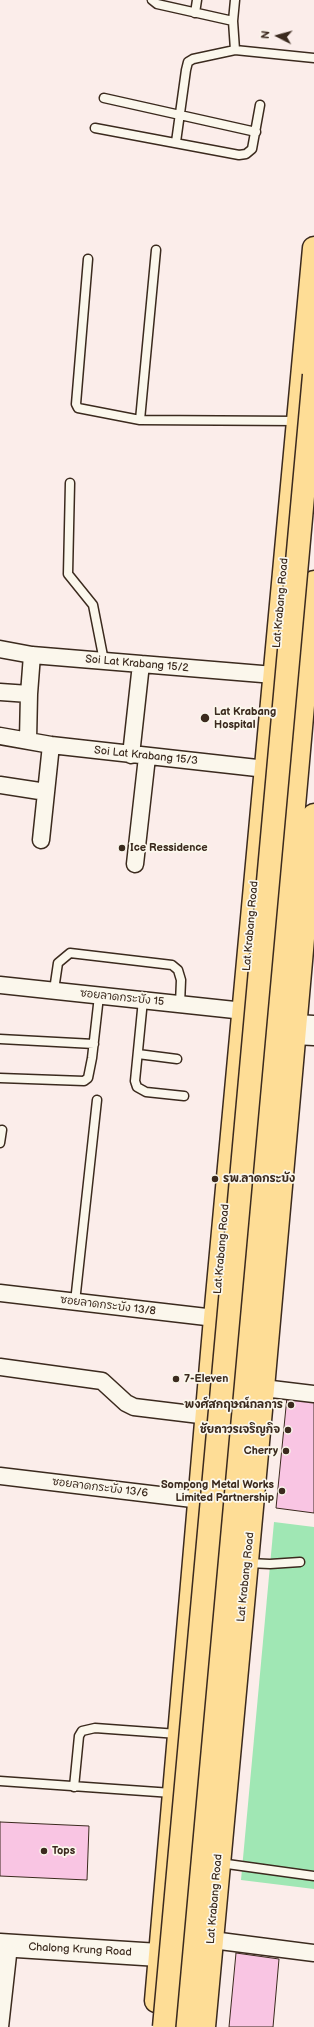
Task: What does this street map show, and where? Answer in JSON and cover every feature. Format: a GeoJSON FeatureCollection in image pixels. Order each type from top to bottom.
{"type":"FeatureCollection","features":[{"type":"Feature","properties":{"kind":"main road","name":"Lat Krabang Road"},"geometry":{"type":"LineString","coordinates":[[159,1954],[201,1500],[215,1318],[314,248]]}},
{"type":"Feature","properties":{"kind":"main road"},"geometry":{"type":"LineString","coordinates":[[164,2027],[314,375]]}},
{"type":"Feature","properties":{"kind":"main road"},"geometry":{"type":"LineString","coordinates":[[185,2027],[314,582],[284,578]]}},
{"type":"Feature","properties":{"kind":"main road","name":"Lat Krabang Road"},"geometry":{"type":"LineString","coordinates":[[204,2027],[264,1388],[305,1030],[314,815]]}},
{"type":"Feature","properties":{"kind":"main road","name":"Chalong Krung Road"},"geometry":{"type":"LineString","coordinates":[[5,1946],[159,1954]]}},
{"type":"Feature","properties":{"kind":"main road"},"geometry":{"type":"LineString","coordinates":[[153,2027],[159,1954]]}},
{"type":"Feature","properties":{"kind":"street","name":"Soi Lat Krabang 15/2"},"geometry":{"type":"LineString","coordinates":[[0,649],[32,655],[274,676]]}},
{"type":"Feature","properties":{"kind":"street"},"geometry":{"type":"LineString","coordinates":[[28,740],[28,694],[32,655]]}},
{"type":"Feature","properties":{"kind":"street"},"geometry":{"type":"LineString","coordinates":[[131,755],[140,664]]}},
{"type":"Feature","properties":{"kind":"street"},"geometry":{"type":"LineString","coordinates":[[0,692],[28,694]]}},
{"type":"Feature","properties":{"kind":"street","name":"Soi Lat Krabang 15/3"},"geometry":{"type":"LineString","coordinates":[[0,736],[51,745],[266,770]]}},
{"type":"Feature","properties":{"kind":"street"},"geometry":{"type":"LineString","coordinates":[[41,840],[51,745]]}},
{"type":"Feature","properties":{"kind":"street"},"geometry":{"type":"LineString","coordinates":[[135,864],[147,757]]}},
{"type":"Feature","properties":{"kind":"street"},"geometry":{"type":"LineString","coordinates":[[0,785],[46,792]]}},
{"type":"Feature","properties":{"kind":"street","name":"ซอยลาดกระบัง 15"},"geometry":{"type":"LineString","coordinates":[[0,985],[244,1011]]}},
{"type":"Feature","properties":{"kind":"street","name":"ซอยลาดกระบัง 13/8"},"geometry":{"type":"LineString","coordinates":[[0,1293],[215,1318]]}},
{"type":"Feature","properties":{"kind":"street"},"geometry":{"type":"LineString","coordinates":[[0,1367],[102,1381],[126,1403],[134,1407],[208,1416]]}},
{"type":"Feature","properties":{"kind":"street"},"geometry":{"type":"LineString","coordinates":[[264,1388],[314,1394]]}},
{"type":"Feature","properties":{"kind":"street","name":"ซอยลาดกระบัง 13/6"},"geometry":{"type":"LineString","coordinates":[[0,1476],[201,1500]]}},
{"type":"Feature","properties":{"kind":"street"},"geometry":{"type":"LineString","coordinates":[[212,1940],[314,1953]]}},
{"type":"Feature","properties":{"kind":"street"},"geometry":{"type":"LineString","coordinates":[[0,2027],[5,1946]]}},
{"type":"Feature","properties":{"kind":"lane"},"geometry":{"type":"LineString","coordinates":[[152,0],[157,4],[233,21]]}},
{"type":"Feature","properties":{"kind":"lane"},"geometry":{"type":"LineString","coordinates":[[195,13],[197,0]]}},
{"type":"Feature","properties":{"kind":"lane"},"geometry":{"type":"LineString","coordinates":[[235,0],[233,21],[235,50]]}},
{"type":"Feature","properties":{"kind":"lane"},"geometry":{"type":"LineString","coordinates":[[176,142],[188,62],[193,59],[235,50],[314,58]]}},
{"type":"Feature","properties":{"kind":"lane"},"geometry":{"type":"LineString","coordinates":[[104,98],[256,132]]}},
{"type":"Feature","properties":{"kind":"lane"},"geometry":{"type":"LineString","coordinates":[[95,128],[239,155],[249,153],[256,132],[260,105]]}},
{"type":"Feature","properties":{"kind":"lane"},"geometry":{"type":"LineString","coordinates":[[140,420],[156,250]]}},
{"type":"Feature","properties":{"kind":"lane"},"geometry":{"type":"LineString","coordinates":[[88,259],[76,404],[78,408],[140,420],[298,421]]}},
{"type":"Feature","properties":{"kind":"lane"},"geometry":{"type":"LineString","coordinates":[[70,483],[68,574],[93,605],[104,661]]}},
{"type":"Feature","properties":{"kind":"lane"},"geometry":{"type":"LineString","coordinates":[[54,990],[58,964],[70,953],[172,965],[178,970],[182,980],[180,1004]]}},
{"type":"Feature","properties":{"kind":"lane"},"geometry":{"type":"LineString","coordinates":[[0,1078],[84,1081],[88,1078],[94,1044],[99,996]]}},
{"type":"Feature","properties":{"kind":"lane"},"geometry":{"type":"LineString","coordinates":[[143,1000],[135,1081],[137,1087],[146,1092],[184,1096]]}},
{"type":"Feature","properties":{"kind":"lane"},"geometry":{"type":"LineString","coordinates":[[0,1038],[94,1044]]}},
{"type":"Feature","properties":{"kind":"lane"},"geometry":{"type":"LineString","coordinates":[[138,1054],[177,1059]]}},
{"type":"Feature","properties":{"kind":"lane"},"geometry":{"type":"LineString","coordinates":[[75,1302],[97,1100]]}},
{"type":"Feature","properties":{"kind":"lane"},"geometry":{"type":"LineString","coordinates":[[0,1142],[2,1130]]}},
{"type":"Feature","properties":{"kind":"lane"},"geometry":{"type":"LineString","coordinates":[[247,1562],[270,1564],[300,1562]]}},
{"type":"Feature","properties":{"kind":"lane"},"geometry":{"type":"LineString","coordinates":[[74,1787],[79,1736],[82,1731],[95,1728],[179,1734]]}},
{"type":"Feature","properties":{"kind":"lane"},"geometry":{"type":"LineString","coordinates":[[0,1781],[173,1793]]}},
{"type":"Feature","properties":{"kind":"lane"},"geometry":{"type":"LineString","coordinates":[[219,1863],[314,1876]]}},
{"type":"Feature","properties":{"kind":"green space"},"geometry":{"type":"Polygon","coordinates":[[[274,1522],[314,1527],[314,1889],[241,1880],[274,1522]]]}},
{"type":"Feature","properties":{"kind":"building"},"geometry":{"type":"Polygon","coordinates":[[[287,1397],[314,1400],[314,1513],[276,1508],[287,1397]]]}},
{"type":"Feature","properties":{"kind":"building","name":"Tops"},"geometry":{"type":"Polygon","coordinates":[[[0,1822],[89,1826],[87,1880],[0,1876],[0,1822]]]}},
{"type":"Feature","properties":{"kind":"building"},"geometry":{"type":"Polygon","coordinates":[[[236,1953],[279,1959],[273,2027],[229,2027],[236,1953]]]}},
{"type":"Feature","properties":{"kind":"place","name":"Lat Krabang Hospital"},"geometry":{"type":"Point","coordinates":[205,718]}},
{"type":"Feature","properties":{"kind":"place","name":"Ice Ressidence"},"geometry":{"type":"Point","coordinates":[122,848]}},
{"type":"Feature","properties":{"kind":"place","name":"รพ.ลาดกระบัง"},"geometry":{"type":"Point","coordinates":[215,1179]}},
{"type":"Feature","properties":{"kind":"place","name":"7-Eleven"},"geometry":{"type":"Point","coordinates":[176,1379]}},
{"type":"Feature","properties":{"kind":"place","name":"พงศ์สกฤษณ์กลการ"},"geometry":{"type":"Point","coordinates":[291,1405]}},
{"type":"Feature","properties":{"kind":"place","name":"ชัยถาวรเจริญกิจ"},"geometry":{"type":"Point","coordinates":[288,1430]}},
{"type":"Feature","properties":{"kind":"place","name":"Cherry"},"geometry":{"type":"Point","coordinates":[286,1451]}},
{"type":"Feature","properties":{"kind":"place","name":"Sompong Metal Works Limited Partnership"},"geometry":{"type":"Point","coordinates":[282,1491]}},
{"type":"Feature","properties":{"kind":"place","name":"Tops"},"geometry":{"type":"Point","coordinates":[44,1851]}}]}
